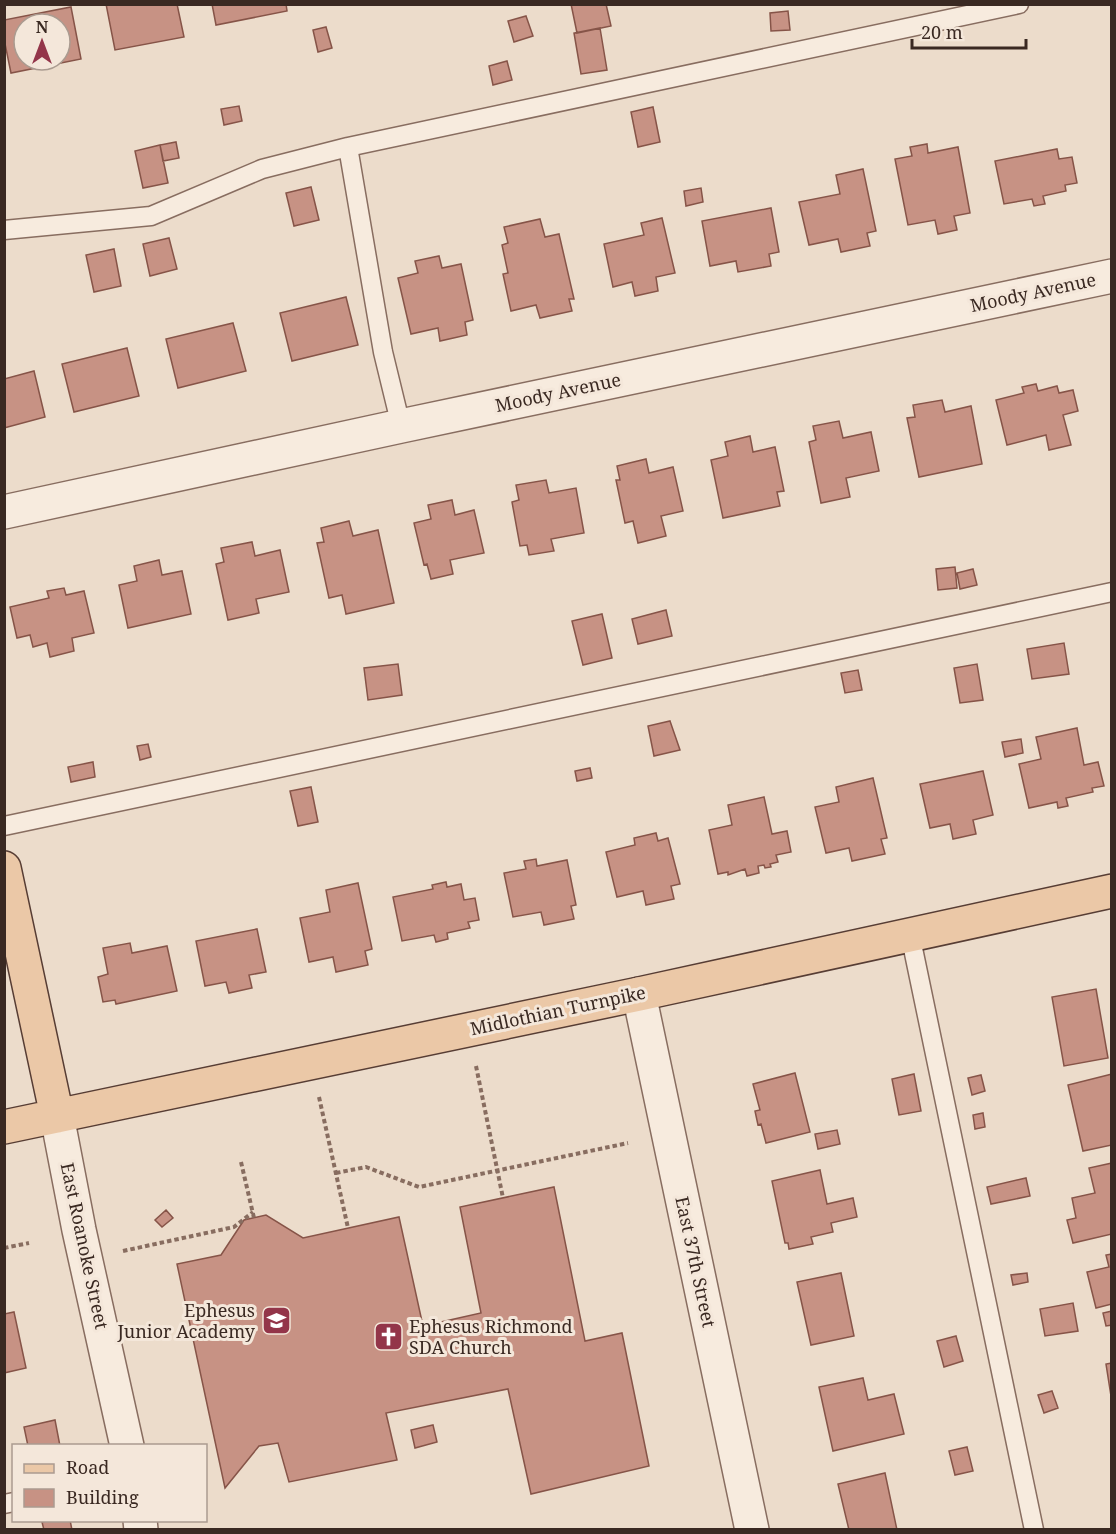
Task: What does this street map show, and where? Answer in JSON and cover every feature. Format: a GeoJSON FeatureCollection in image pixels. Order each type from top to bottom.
{"type":"FeatureCollection","features":[{"type":"Feature","properties":{"kind":"main road"},"geometry":{"type":"LineString","coordinates":[[4,868],[57,1116]]}},
{"type":"Feature","properties":{"kind":"main road","name":"Midlothian Turnpike"},"geometry":{"type":"LineString","coordinates":[[4,1127],[639,994],[1112,891]]}},
{"type":"Feature","properties":{"kind":"street","name":"Moody Avenue"},"geometry":{"type":"LineString","coordinates":[[4,512],[1112,276]]}},
{"type":"Feature","properties":{"kind":"street","name":"East 37th Street"},"geometry":{"type":"LineString","coordinates":[[639,994],[752,1530]]}},
{"type":"Feature","properties":{"kind":"street","name":"East Roanoke Street"},"geometry":{"type":"LineString","coordinates":[[57,1116],[79,1230],[127,1444]]}},
{"type":"Feature","properties":{"kind":"lane"},"geometry":{"type":"LineString","coordinates":[[4,230],[151,216],[262,170],[348,147],[1019,4]]}},
{"type":"Feature","properties":{"kind":"lane"},"geometry":{"type":"LineString","coordinates":[[348,147],[383,352],[401,426]]}},
{"type":"Feature","properties":{"kind":"lane"},"geometry":{"type":"LineString","coordinates":[[4,826],[1112,592]]}},
{"type":"Feature","properties":{"kind":"lane"},"geometry":{"type":"LineString","coordinates":[[910,934],[1034,1530]]}},
{"type":"Feature","properties":{"kind":"path"},"geometry":{"type":"LineString","coordinates":[[475,1062],[503,1198]]}},
{"type":"Feature","properties":{"kind":"path"},"geometry":{"type":"LineString","coordinates":[[319,1097],[348,1228]]}},
{"type":"Feature","properties":{"kind":"path"},"geometry":{"type":"LineString","coordinates":[[336,1173],[366,1167],[419,1187],[628,1143]]}},
{"type":"Feature","properties":{"kind":"path"},"geometry":{"type":"LineString","coordinates":[[241,1162],[254,1218]]}},
{"type":"Feature","properties":{"kind":"path"},"geometry":{"type":"LineString","coordinates":[[123,1251],[234,1227],[253,1212]]}},
{"type":"Feature","properties":{"kind":"path"},"geometry":{"type":"LineString","coordinates":[[4,1248],[29,1242]]}},
{"type":"Feature","properties":{"kind":"building"},"geometry":{"type":"Polygon","coordinates":[[[106,4],[177,4],[184,37],[115,50],[106,4]]]}},
{"type":"Feature","properties":{"kind":"building"},"geometry":{"type":"Polygon","coordinates":[[[212,4],[286,4],[287,11],[216,25],[212,4]]]}},
{"type":"Feature","properties":{"kind":"building"},"geometry":{"type":"Polygon","coordinates":[[[571,4],[606,4],[611,26],[577,33],[571,4]]]}},
{"type":"Feature","properties":{"kind":"building"},"geometry":{"type":"Polygon","coordinates":[[[71,7],[72,12],[45,12],[71,7]]]}},
{"type":"Feature","properties":{"kind":"building"},"geometry":{"type":"Polygon","coordinates":[[[788,11],[790,30],[771,31],[770,13],[788,11]]]}},
{"type":"Feature","properties":{"kind":"building"},"geometry":{"type":"Polygon","coordinates":[[[72,12],[81,59],[72,61],[72,12]]]}},
{"type":"Feature","properties":{"kind":"building"},"geometry":{"type":"Polygon","coordinates":[[[526,16],[533,36],[514,42],[508,21],[526,16]]]}},
{"type":"Feature","properties":{"kind":"building"},"geometry":{"type":"Polygon","coordinates":[[[12,18],[12,72],[16,72],[11,73],[4,39],[4,20],[12,18]]]}},
{"type":"Feature","properties":{"kind":"building"},"geometry":{"type":"Polygon","coordinates":[[[326,27],[332,48],[318,52],[313,30],[326,27]]]}},
{"type":"Feature","properties":{"kind":"building"},"geometry":{"type":"Polygon","coordinates":[[[600,28],[607,70],[581,74],[574,33],[600,28]]]}},
{"type":"Feature","properties":{"kind":"building"},"geometry":{"type":"Polygon","coordinates":[[[507,61],[512,80],[493,85],[489,66],[507,61]]]}},
{"type":"Feature","properties":{"kind":"building"},"geometry":{"type":"Polygon","coordinates":[[[239,106],[242,121],[224,125],[221,109],[239,106]]]}},
{"type":"Feature","properties":{"kind":"building"},"geometry":{"type":"Polygon","coordinates":[[[653,107],[660,142],[638,147],[631,112],[653,107]]]}},
{"type":"Feature","properties":{"kind":"building"},"geometry":{"type":"Polygon","coordinates":[[[176,142],[179,158],[163,161],[160,145],[176,142]]]}},
{"type":"Feature","properties":{"kind":"building"},"geometry":{"type":"Polygon","coordinates":[[[927,144],[928,153],[958,147],[970,213],[954,216],[957,230],[938,234],[935,220],[908,225],[895,159],[912,156],[910,147],[927,144]]]}},
{"type":"Feature","properties":{"kind":"building"},"geometry":{"type":"Polygon","coordinates":[[[160,145],[168,183],[143,188],[135,151],[160,145]]]}},
{"type":"Feature","properties":{"kind":"building"},"geometry":{"type":"Polygon","coordinates":[[[1057,149],[1059,159],[1072,157],[1077,183],[1065,185],[1066,191],[1043,196],[1045,204],[1034,206],[1032,199],[1004,204],[995,161],[1057,149]]]}},
{"type":"Feature","properties":{"kind":"building"},"geometry":{"type":"Polygon","coordinates":[[[863,169],[876,231],[867,233],[870,246],[841,252],[838,239],[809,245],[799,202],[840,194],[836,175],[863,169]]]}},
{"type":"Feature","properties":{"kind":"building"},"geometry":{"type":"Polygon","coordinates":[[[311,187],[319,220],[294,226],[286,193],[311,187]]]}},
{"type":"Feature","properties":{"kind":"building"},"geometry":{"type":"Polygon","coordinates":[[[701,188],[703,202],[686,206],[684,191],[701,188]]]}},
{"type":"Feature","properties":{"kind":"building"},"geometry":{"type":"Polygon","coordinates":[[[771,208],[779,252],[769,254],[771,266],[738,272],[736,261],[710,266],[702,221],[771,208]]]}},
{"type":"Feature","properties":{"kind":"building"},"geometry":{"type":"Polygon","coordinates":[[[662,218],[675,273],[656,277],[658,291],[635,296],[632,282],[613,287],[604,244],[644,235],[641,223],[662,218]]]}},
{"type":"Feature","properties":{"kind":"building"},"geometry":{"type":"Polygon","coordinates":[[[540,219],[545,237],[559,234],[574,299],[569,299],[572,311],[540,318],[536,305],[511,311],[503,274],[508,273],[502,245],[508,243],[504,227],[540,219]]]}},
{"type":"Feature","properties":{"kind":"building"},"geometry":{"type":"Polygon","coordinates":[[[169,238],[177,269],[150,276],[143,244],[169,238]]]}},
{"type":"Feature","properties":{"kind":"building"},"geometry":{"type":"Polygon","coordinates":[[[114,249],[121,286],[94,292],[86,255],[114,249]]]}},
{"type":"Feature","properties":{"kind":"building"},"geometry":{"type":"Polygon","coordinates":[[[439,256],[442,268],[461,264],[473,320],[465,322],[467,335],[440,341],[438,328],[411,334],[398,278],[418,273],[415,261],[439,256]]]}},
{"type":"Feature","properties":{"kind":"building"},"geometry":{"type":"Polygon","coordinates":[[[346,297],[358,345],[292,361],[280,313],[346,297]]]}},
{"type":"Feature","properties":{"kind":"building"},"geometry":{"type":"Polygon","coordinates":[[[233,323],[246,371],[178,388],[166,339],[233,323]]]}},
{"type":"Feature","properties":{"kind":"building"},"geometry":{"type":"Polygon","coordinates":[[[127,348],[139,396],[74,412],[62,364],[127,348]]]}},
{"type":"Feature","properties":{"kind":"building"},"geometry":{"type":"Polygon","coordinates":[[[34,371],[45,417],[4,428],[4,379],[34,371]]]}},
{"type":"Feature","properties":{"kind":"building"},"geometry":{"type":"Polygon","coordinates":[[[1036,384],[1038,391],[1057,386],[1059,393],[1073,390],[1078,411],[1063,415],[1071,445],[1049,450],[1046,435],[1007,445],[996,400],[1024,393],[1022,387],[1036,384]]]}},
{"type":"Feature","properties":{"kind":"building"},"geometry":{"type":"Polygon","coordinates":[[[942,400],[945,412],[971,406],[982,464],[919,477],[907,418],[915,417],[913,405],[942,400]]]}},
{"type":"Feature","properties":{"kind":"building"},"geometry":{"type":"Polygon","coordinates":[[[839,421],[843,438],[871,432],[879,471],[846,478],[850,497],[821,503],[809,442],[816,440],[813,426],[839,421]]]}},
{"type":"Feature","properties":{"kind":"building"},"geometry":{"type":"Polygon","coordinates":[[[750,436],[753,452],[775,447],[784,491],[777,492],[780,506],[723,518],[711,460],[728,456],[725,442],[750,436]]]}},
{"type":"Feature","properties":{"kind":"building"},"geometry":{"type":"Polygon","coordinates":[[[646,459],[649,473],[673,467],[683,511],[661,516],[666,536],[638,543],[633,521],[625,523],[616,480],[620,480],[617,466],[646,459]]]}},
{"type":"Feature","properties":{"kind":"building"},"geometry":{"type":"Polygon","coordinates":[[[546,480],[549,493],[576,488],[584,533],[551,539],[554,551],[529,555],[527,545],[520,546],[512,502],[519,500],[516,485],[546,480]]]}},
{"type":"Feature","properties":{"kind":"building"},"geometry":{"type":"Polygon","coordinates":[[[452,500],[455,515],[474,510],[484,553],[450,560],[453,574],[431,579],[427,564],[424,565],[414,523],[431,519],[428,505],[452,500]]]}},
{"type":"Feature","properties":{"kind":"building"},"geometry":{"type":"Polygon","coordinates":[[[349,521],[353,536],[378,530],[394,603],[346,614],[342,595],[329,598],[317,543],[324,542],[321,528],[349,521]]]}},
{"type":"Feature","properties":{"kind":"building"},"geometry":{"type":"Polygon","coordinates":[[[252,542],[255,556],[280,550],[289,592],[256,599],[259,613],[228,620],[216,564],[224,562],[221,548],[252,542]]]}},
{"type":"Feature","properties":{"kind":"building"},"geometry":{"type":"Polygon","coordinates":[[[159,560],[162,575],[182,571],[191,614],[128,628],[119,585],[137,581],[134,566],[159,560]]]}},
{"type":"Feature","properties":{"kind":"building"},"geometry":{"type":"Polygon","coordinates":[[[955,567],[957,588],[938,590],[936,569],[955,567]]]}},
{"type":"Feature","properties":{"kind":"building"},"geometry":{"type":"Polygon","coordinates":[[[973,569],[977,585],[960,589],[957,573],[973,569]]]}},
{"type":"Feature","properties":{"kind":"building"},"geometry":{"type":"Polygon","coordinates":[[[64,588],[66,595],[84,591],[94,633],[72,638],[74,651],[50,657],[47,643],[33,647],[30,635],[17,638],[10,607],[49,598],[47,591],[64,588]]]}},
{"type":"Feature","properties":{"kind":"building"},"geometry":{"type":"Polygon","coordinates":[[[666,610],[672,636],[638,644],[632,619],[666,610]]]}},
{"type":"Feature","properties":{"kind":"building"},"geometry":{"type":"Polygon","coordinates":[[[602,614],[612,658],[583,665],[572,621],[602,614]]]}},
{"type":"Feature","properties":{"kind":"building"},"geometry":{"type":"Polygon","coordinates":[[[1064,643],[1069,674],[1032,679],[1027,649],[1064,643]]]}},
{"type":"Feature","properties":{"kind":"building"},"geometry":{"type":"Polygon","coordinates":[[[398,664],[402,695],[368,700],[364,668],[398,664]]]}},
{"type":"Feature","properties":{"kind":"building"},"geometry":{"type":"Polygon","coordinates":[[[977,664],[983,700],[960,703],[954,668],[977,664]]]}},
{"type":"Feature","properties":{"kind":"building"},"geometry":{"type":"Polygon","coordinates":[[[858,670],[862,690],[845,693],[841,673],[858,670]]]}},
{"type":"Feature","properties":{"kind":"building"},"geometry":{"type":"Polygon","coordinates":[[[670,721],[680,750],[654,756],[648,726],[670,721]]]}},
{"type":"Feature","properties":{"kind":"building"},"geometry":{"type":"Polygon","coordinates":[[[1077,728],[1084,765],[1098,762],[1104,786],[1092,788],[1093,792],[1066,798],[1068,806],[1058,808],[1057,802],[1029,808],[1019,764],[1041,759],[1036,737],[1077,728]]]}},
{"type":"Feature","properties":{"kind":"building"},"geometry":{"type":"Polygon","coordinates":[[[1021,739],[1023,753],[1005,757],[1002,742],[1021,739]]]}},
{"type":"Feature","properties":{"kind":"building"},"geometry":{"type":"Polygon","coordinates":[[[148,744],[151,757],[140,760],[137,746],[148,744]]]}},
{"type":"Feature","properties":{"kind":"building"},"geometry":{"type":"Polygon","coordinates":[[[93,762],[95,777],[71,782],[68,767],[93,762]]]}},
{"type":"Feature","properties":{"kind":"building"},"geometry":{"type":"Polygon","coordinates":[[[590,768],[592,778],[577,781],[575,771],[590,768]]]}},
{"type":"Feature","properties":{"kind":"building"},"geometry":{"type":"Polygon","coordinates":[[[983,771],[993,815],[973,820],[976,834],[953,839],[950,824],[930,828],[920,784],[983,771]]]}},
{"type":"Feature","properties":{"kind":"building"},"geometry":{"type":"Polygon","coordinates":[[[873,778],[887,838],[881,839],[885,854],[852,861],[849,848],[826,853],[815,807],[839,802],[836,787],[873,778]]]}},
{"type":"Feature","properties":{"kind":"building"},"geometry":{"type":"Polygon","coordinates":[[[311,787],[318,822],[298,826],[290,791],[311,787]]]}},
{"type":"Feature","properties":{"kind":"building"},"geometry":{"type":"Polygon","coordinates":[[[764,797],[772,834],[787,831],[791,852],[776,855],[778,862],[770,864],[771,867],[758,866],[759,873],[747,876],[745,869],[728,875],[728,872],[718,874],[709,830],[732,825],[728,805],[764,797]]]}},
{"type":"Feature","properties":{"kind":"building"},"geometry":{"type":"Polygon","coordinates":[[[656,833],[658,841],[668,838],[680,884],[671,886],[674,899],[646,905],[643,891],[617,897],[606,852],[635,845],[634,838],[656,833]]]}},
{"type":"Feature","properties":{"kind":"building"},"geometry":{"type":"Polygon","coordinates":[[[536,859],[537,866],[567,860],[576,905],[571,906],[574,919],[544,925],[541,912],[513,917],[504,873],[526,869],[524,861],[536,859]]]}},
{"type":"Feature","properties":{"kind":"building"},"geometry":{"type":"Polygon","coordinates":[[[446,882],[447,887],[461,884],[464,900],[475,898],[479,920],[468,922],[470,928],[447,933],[448,939],[436,942],[434,935],[402,941],[393,897],[433,889],[432,885],[446,882]]]}},
{"type":"Feature","properties":{"kind":"building"},"geometry":{"type":"Polygon","coordinates":[[[358,883],[372,949],[365,951],[368,965],[336,972],[333,957],[309,962],[300,918],[330,912],[326,890],[358,883]]]}},
{"type":"Feature","properties":{"kind":"building"},"geometry":{"type":"Polygon","coordinates":[[[257,929],[266,972],[249,975],[252,988],[229,993],[226,982],[205,986],[196,941],[257,929]]]}},
{"type":"Feature","properties":{"kind":"building"},"geometry":{"type":"Polygon","coordinates":[[[130,943],[132,953],[167,946],[177,991],[116,1004],[115,1000],[103,1002],[98,977],[108,974],[103,948],[130,943]]]}},
{"type":"Feature","properties":{"kind":"building"},"geometry":{"type":"Polygon","coordinates":[[[1096,989],[1108,1058],[1064,1066],[1052,997],[1096,989]]]}},
{"type":"Feature","properties":{"kind":"building"},"geometry":{"type":"Polygon","coordinates":[[[795,1073],[810,1132],[766,1143],[761,1124],[758,1125],[755,1111],[760,1110],[753,1084],[795,1073]]]}},
{"type":"Feature","properties":{"kind":"building"},"geometry":{"type":"Polygon","coordinates":[[[914,1074],[921,1111],[899,1115],[892,1079],[914,1074]]]}},
{"type":"Feature","properties":{"kind":"building"},"geometry":{"type":"Polygon","coordinates":[[[1112,1074],[1112,1145],[1083,1151],[1068,1085],[1112,1074]]]}},
{"type":"Feature","properties":{"kind":"building"},"geometry":{"type":"Polygon","coordinates":[[[981,1075],[985,1091],[972,1095],[968,1078],[981,1075]]]}},
{"type":"Feature","properties":{"kind":"building"},"geometry":{"type":"Polygon","coordinates":[[[983,1113],[985,1127],[975,1129],[973,1115],[983,1113]]]}},
{"type":"Feature","properties":{"kind":"building"},"geometry":{"type":"Polygon","coordinates":[[[837,1130],[840,1144],[818,1149],[815,1134],[837,1130]]]}},
{"type":"Feature","properties":{"kind":"building"},"geometry":{"type":"Polygon","coordinates":[[[1112,1163],[1112,1234],[1073,1243],[1067,1220],[1076,1218],[1072,1198],[1095,1193],[1089,1168],[1112,1163]]]}},
{"type":"Feature","properties":{"kind":"building"},"geometry":{"type":"Polygon","coordinates":[[[820,1170],[827,1204],[853,1198],[857,1217],[831,1223],[833,1232],[811,1237],[813,1244],[789,1249],[788,1243],[785,1243],[772,1181],[820,1170]]]}},
{"type":"Feature","properties":{"kind":"building"},"geometry":{"type":"Polygon","coordinates":[[[1026,1178],[1030,1196],[991,1204],[987,1187],[1026,1178]]]}},
{"type":"Feature","properties":{"kind":"building","name":"Ephesus Richmond SDA Church"},"geometry":{"type":"Polygon","coordinates":[[[554,1187],[585,1341],[622,1333],[649,1466],[531,1494],[508,1389],[386,1413],[397,1460],[289,1482],[278,1443],[259,1446],[225,1488],[177,1264],[221,1255],[244,1220],[266,1215],[303,1238],[399,1217],[423,1326],[481,1313],[460,1207],[554,1187]]]}},
{"type":"Feature","properties":{"kind":"building"},"geometry":{"type":"Polygon","coordinates":[[[166,1210],[173,1218],[162,1227],[155,1220],[166,1210]]]}},
{"type":"Feature","properties":{"kind":"building"},"geometry":{"type":"Polygon","coordinates":[[[1112,1254],[1112,1304],[1096,1308],[1087,1272],[1109,1267],[1106,1255],[1112,1254]]]}},
{"type":"Feature","properties":{"kind":"building"},"geometry":{"type":"Polygon","coordinates":[[[841,1273],[854,1336],[811,1345],[797,1282],[841,1273]]]}},
{"type":"Feature","properties":{"kind":"building"},"geometry":{"type":"Polygon","coordinates":[[[1027,1273],[1028,1282],[1013,1285],[1011,1275],[1027,1273]]]}},
{"type":"Feature","properties":{"kind":"building"},"geometry":{"type":"Polygon","coordinates":[[[1073,1303],[1078,1331],[1045,1336],[1040,1309],[1073,1303]]]}},
{"type":"Feature","properties":{"kind":"building"},"geometry":{"type":"Polygon","coordinates":[[[1112,1311],[1112,1325],[1106,1326],[1103,1313],[1112,1311]]]}},
{"type":"Feature","properties":{"kind":"building"},"geometry":{"type":"Polygon","coordinates":[[[14,1312],[26,1368],[4,1373],[4,1314],[14,1312]]]}},
{"type":"Feature","properties":{"kind":"building"},"geometry":{"type":"Polygon","coordinates":[[[956,1336],[963,1361],[944,1367],[937,1341],[956,1336]]]}},
{"type":"Feature","properties":{"kind":"building"},"geometry":{"type":"Polygon","coordinates":[[[1112,1363],[1112,1396],[1111,1396],[1106,1364],[1112,1363]]]}},
{"type":"Feature","properties":{"kind":"building"},"geometry":{"type":"Polygon","coordinates":[[[863,1378],[868,1400],[894,1394],[904,1434],[833,1451],[819,1387],[863,1378]]]}},
{"type":"Feature","properties":{"kind":"building"},"geometry":{"type":"Polygon","coordinates":[[[1052,1391],[1058,1408],[1044,1413],[1038,1395],[1052,1391]]]}},
{"type":"Feature","properties":{"kind":"building"},"geometry":{"type":"Polygon","coordinates":[[[55,1420],[60,1444],[28,1444],[24,1427],[55,1420]]]}},
{"type":"Feature","properties":{"kind":"building"},"geometry":{"type":"Polygon","coordinates":[[[433,1425],[437,1442],[415,1448],[411,1430],[433,1425]]]}},
{"type":"Feature","properties":{"kind":"building"},"geometry":{"type":"Polygon","coordinates":[[[967,1447],[973,1471],[955,1475],[949,1451],[967,1447]]]}},
{"type":"Feature","properties":{"kind":"building"},"geometry":{"type":"Polygon","coordinates":[[[885,1473],[897,1530],[849,1530],[838,1484],[885,1473]]]}},
{"type":"Feature","properties":{"kind":"building"},"geometry":{"type":"Polygon","coordinates":[[[42,1522],[70,1522],[72,1530],[44,1530],[42,1522]]]}},
{"type":"Feature","properties":{"kind":"place","name":"Ephesus Junior Academy"},"geometry":{"type":"Point","coordinates":[276,1321]}},
{"type":"Feature","properties":{"kind":"place","name":"Ephesus Richmond SDA Church"},"geometry":{"type":"Point","coordinates":[388,1337]}}]}
